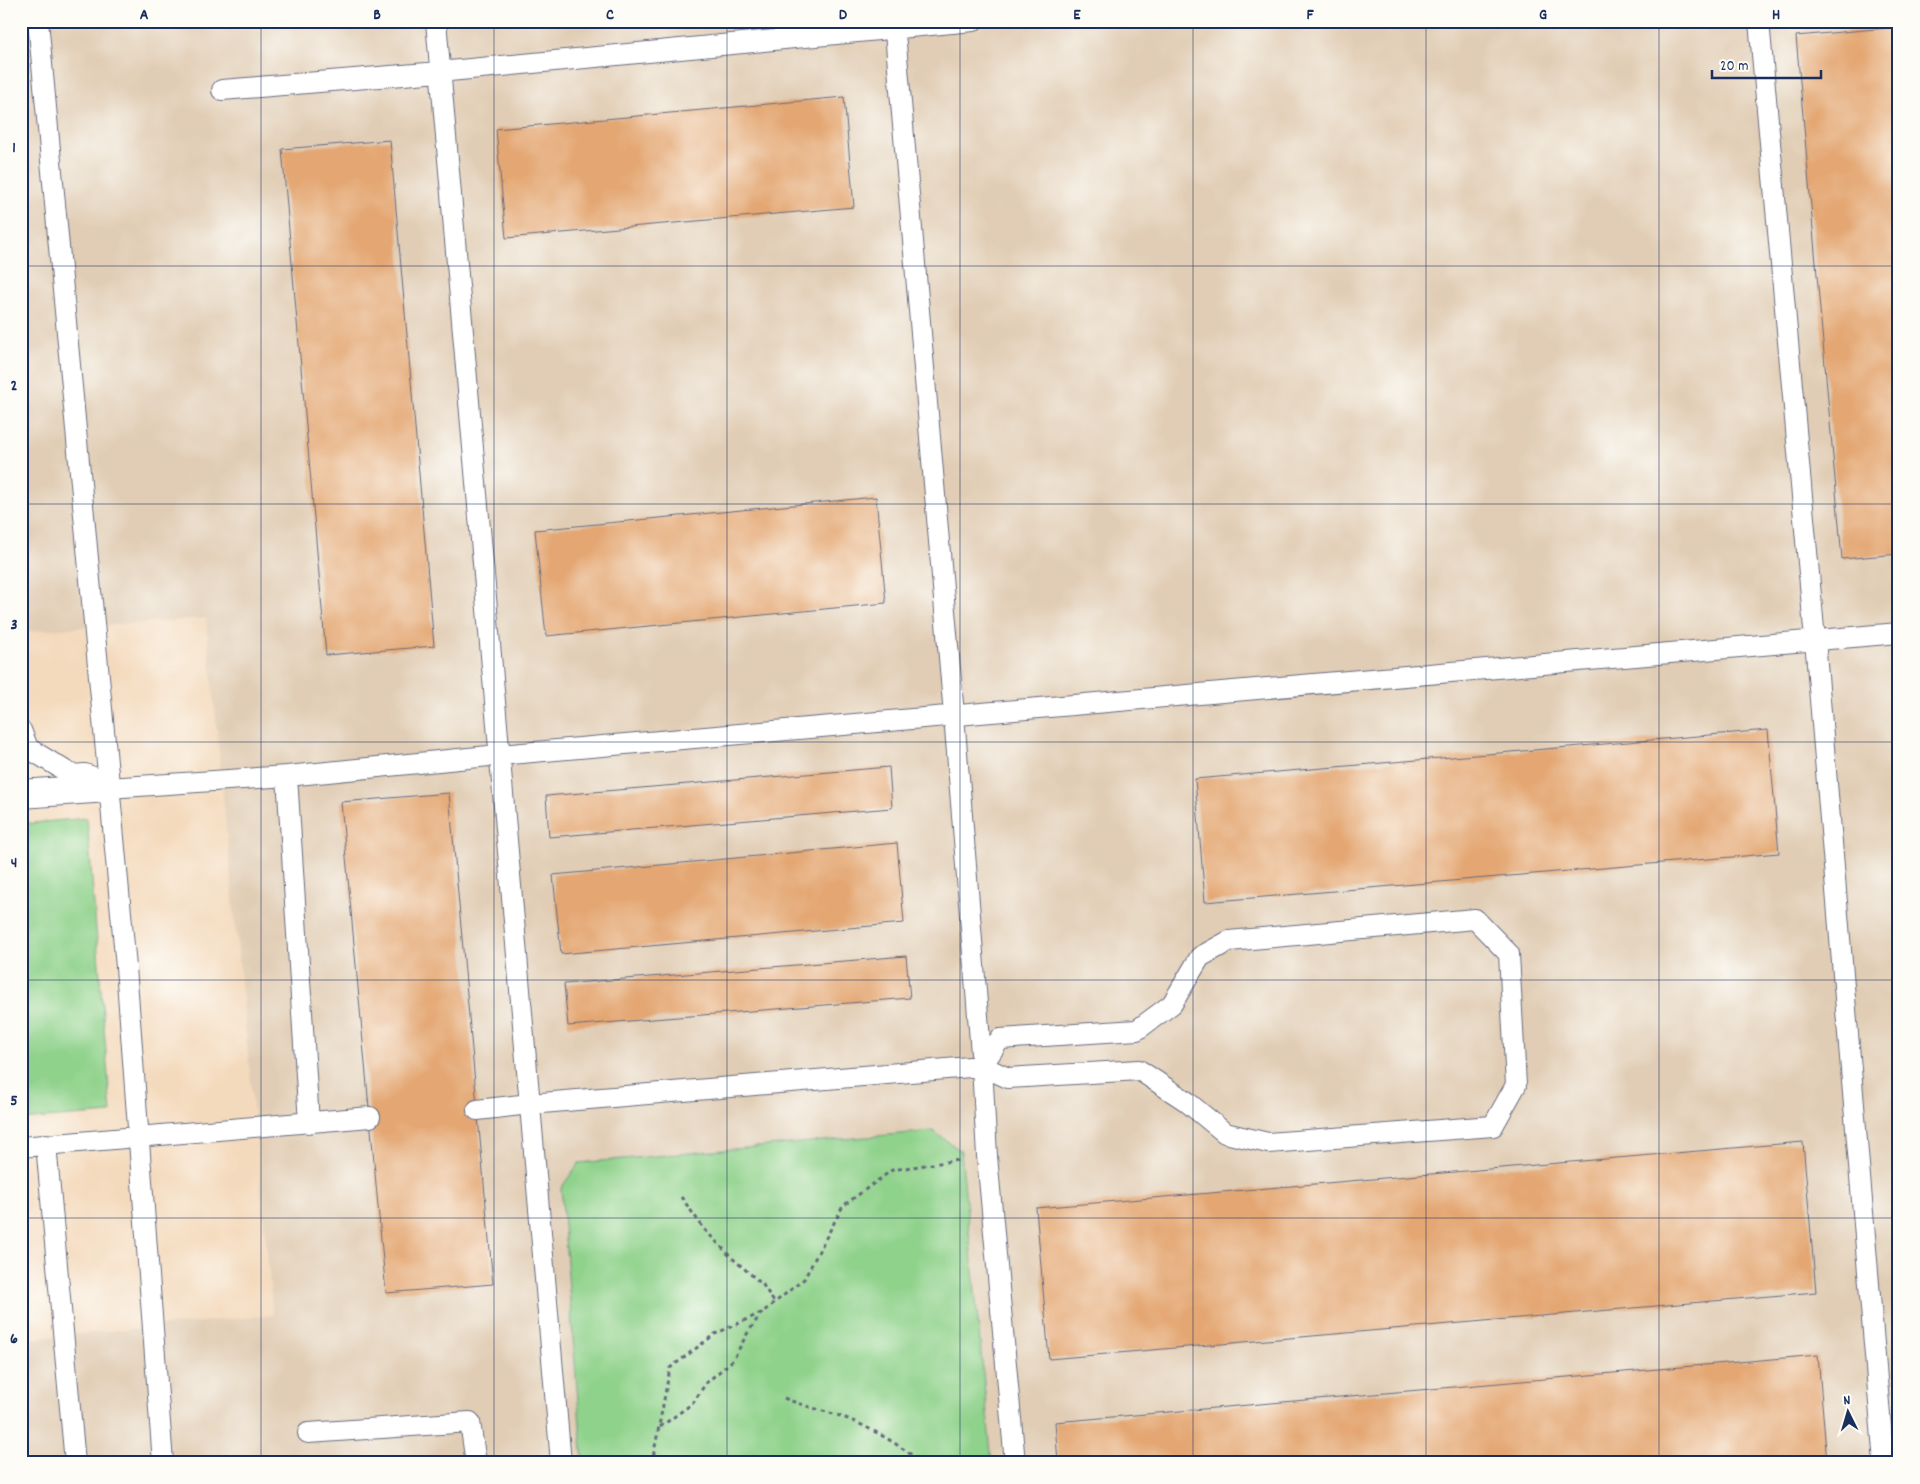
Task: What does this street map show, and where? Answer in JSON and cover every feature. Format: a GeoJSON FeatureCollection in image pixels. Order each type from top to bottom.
{"type":"FeatureCollection","features":[{"type":"Feature","properties":{"kind":"street"},"geometry":{"type":"LineString","coordinates":[[21,794],[108,788]]}},
{"type":"Feature","properties":{"kind":"lane"},"geometry":{"type":"LineString","coordinates":[[38,21],[126,967],[163,1463]]}},
{"type":"Feature","properties":{"kind":"lane"},"geometry":{"type":"LineString","coordinates":[[436,21],[561,1463]]}},
{"type":"Feature","properties":{"kind":"lane"},"geometry":{"type":"LineString","coordinates":[[222,90],[440,72],[894,25],[973,21]]}},
{"type":"Feature","properties":{"kind":"lane"},"geometry":{"type":"LineString","coordinates":[[1759,21],[1884,1463]]}},
{"type":"Feature","properties":{"kind":"lane"},"geometry":{"type":"LineString","coordinates":[[894,25],[954,715],[982,1066],[987,1156],[1015,1463]]}},
{"type":"Feature","properties":{"kind":"lane"},"geometry":{"type":"LineString","coordinates":[[21,730],[28,748],[72,775],[84,774],[99,779],[108,788],[286,776],[499,755],[1899,633]]}},
{"type":"Feature","properties":{"kind":"lane"},"geometry":{"type":"LineString","coordinates":[[286,776],[309,1123]]}},
{"type":"Feature","properties":{"kind":"lane"},"geometry":{"type":"LineString","coordinates":[[477,1110],[982,1066],[1008,1078],[1139,1070],[1186,1101],[1224,1133],[1268,1143],[1493,1126],[1516,1085],[1509,954],[1475,919],[1229,941],[1200,957],[1172,1004],[1137,1030],[1000,1039],[982,1066]]}},
{"type":"Feature","properties":{"kind":"lane"},"geometry":{"type":"LineString","coordinates":[[21,1147],[370,1117]]}},
{"type":"Feature","properties":{"kind":"lane"},"geometry":{"type":"LineString","coordinates":[[46,1144],[75,1463]]}},
{"type":"Feature","properties":{"kind":"lane"},"geometry":{"type":"LineString","coordinates":[[308,1433],[470,1422],[476,1463]]}},
{"type":"Feature","properties":{"kind":"path"},"geometry":{"type":"LineString","coordinates":[[652,1463],[670,1368],[715,1334],[762,1312],[804,1279],[843,1206],[892,1170],[987,1156]]}},
{"type":"Feature","properties":{"kind":"path"},"geometry":{"type":"LineString","coordinates":[[681,1197],[705,1230],[731,1257],[763,1285],[774,1302]]}},
{"type":"Feature","properties":{"kind":"path"},"geometry":{"type":"LineString","coordinates":[[659,1427],[693,1403],[706,1383],[732,1360],[762,1312]]}},
{"type":"Feature","properties":{"kind":"path"},"geometry":{"type":"LineString","coordinates":[[784,1398],[804,1407],[841,1417],[880,1435],[922,1463]]}},
{"type":"Feature","properties":{"kind":"shaded area"},"geometry":{"type":"Polygon","coordinates":[[[21,21],[1899,21],[1899,1463],[27,1463],[21,1404],[21,1340],[273,1315],[206,618],[21,632],[21,21]]]}},
{"type":"Feature","properties":{"kind":"green space"},"geometry":{"type":"Polygon","coordinates":[[[87,818],[111,1113],[21,1120],[21,824],[87,818]]]}},
{"type":"Feature","properties":{"kind":"green space"},"geometry":{"type":"Polygon","coordinates":[[[933,1131],[961,1151],[992,1463],[583,1463],[561,1188],[579,1163],[933,1131]]]}},
{"type":"Feature","properties":{"kind":"building"},"geometry":{"type":"Polygon","coordinates":[[[1899,27],[1899,554],[1842,559],[1796,36],[1899,27]]]}},
{"type":"Feature","properties":{"kind":"building"},"geometry":{"type":"Polygon","coordinates":[[[844,97],[854,207],[506,238],[496,129],[844,97]]]}},
{"type":"Feature","properties":{"kind":"building"},"geometry":{"type":"Polygon","coordinates":[[[390,140],[434,646],[326,655],[282,149],[390,140]]]}},
{"type":"Feature","properties":{"kind":"building"},"geometry":{"type":"Polygon","coordinates":[[[876,497],[886,603],[546,636],[535,530],[876,497]]]}},
{"type":"Feature","properties":{"kind":"building"},"geometry":{"type":"Polygon","coordinates":[[[1768,730],[1779,853],[1205,902],[1195,779],[1768,730]]]}},
{"type":"Feature","properties":{"kind":"building"},"geometry":{"type":"Polygon","coordinates":[[[889,767],[892,808],[549,837],[546,796],[889,767]]]}},
{"type":"Feature","properties":{"kind":"building"},"geometry":{"type":"Polygon","coordinates":[[[449,793],[493,1284],[386,1293],[341,802],[449,793]]]}},
{"type":"Feature","properties":{"kind":"building"},"geometry":{"type":"Polygon","coordinates":[[[897,843],[904,923],[561,954],[553,875],[897,843]]]}},
{"type":"Feature","properties":{"kind":"building"},"geometry":{"type":"Polygon","coordinates":[[[906,956],[910,998],[568,1026],[564,984],[906,956]]]}},
{"type":"Feature","properties":{"kind":"building"},"geometry":{"type":"Polygon","coordinates":[[[1803,1142],[1816,1292],[1049,1359],[1036,1208],[1803,1142]]]}},
{"type":"Feature","properties":{"kind":"building"},"geometry":{"type":"Polygon","coordinates":[[[1818,1355],[1827,1463],[1058,1463],[1055,1422],[1818,1355]]]}}]}
